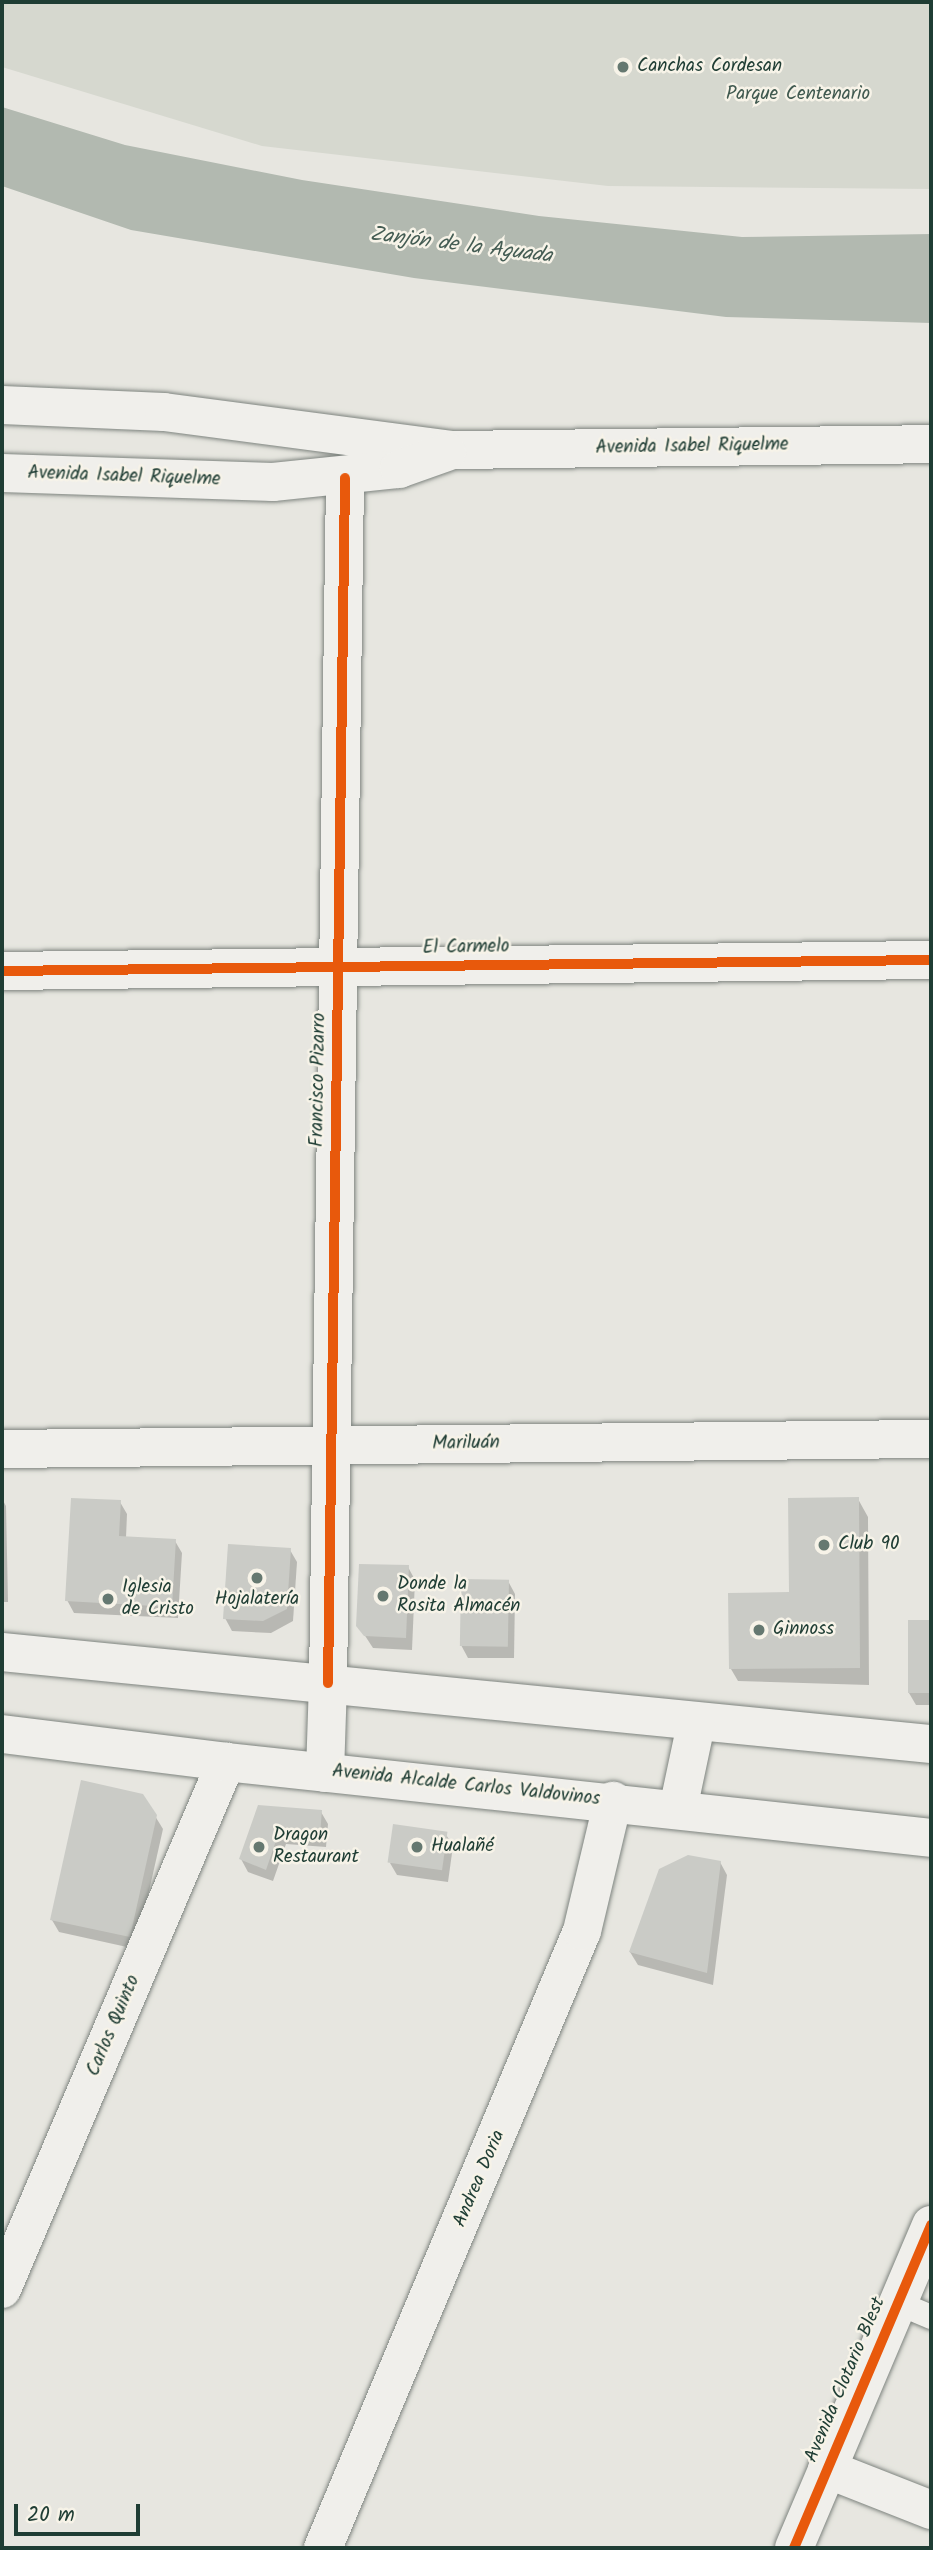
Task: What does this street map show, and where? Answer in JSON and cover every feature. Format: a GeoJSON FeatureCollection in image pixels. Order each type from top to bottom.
{"type":"FeatureCollection","features":[{"type":"Feature","properties":{"kind":"main road","name":"Avenida Isabel Riquelme"},"geometry":{"type":"LineString","coordinates":[[2,405],[164,412],[453,450],[931,444]]}},
{"type":"Feature","properties":{"kind":"main road","name":"Avenida Isabel Riquelme"},"geometry":{"type":"LineString","coordinates":[[2,473],[246,481],[345,478],[399,469],[453,450]]}},
{"type":"Feature","properties":{"kind":"main road","name":"Francisco Pizarro"},"geometry":{"type":"LineString","coordinates":[[325,1773],[345,478]]}},
{"type":"Feature","properties":{"kind":"main road","name":"El Carmelo"},"geometry":{"type":"LineString","coordinates":[[2,971],[931,960]]}},
{"type":"Feature","properties":{"kind":"main road","name":"Mariluán"},"geometry":{"type":"LineString","coordinates":[[2,1449],[931,1439]]}},
{"type":"Feature","properties":{"kind":"main road"},"geometry":{"type":"LineString","coordinates":[[2,1652],[328,1683],[696,1724],[931,1744]]}},
{"type":"Feature","properties":{"kind":"main road"},"geometry":{"type":"LineString","coordinates":[[678,1809],[696,1724]]}},
{"type":"Feature","properties":{"kind":"main road","name":"Avenida Alcalde Carlos Valdovinos"},"geometry":{"type":"LineString","coordinates":[[2,1734],[226,1762],[612,1801],[931,1838]]}},
{"type":"Feature","properties":{"kind":"main road","name":"Carlos Quinto"},"geometry":{"type":"LineString","coordinates":[[2,2289],[226,1762]]}},
{"type":"Feature","properties":{"kind":"main road","name":"Andrea Doria"},"geometry":{"type":"LineString","coordinates":[[323,2548],[582,1931],[612,1801]]}},
{"type":"Feature","properties":{"kind":"main road","name":"Avenida Clotario Blest"},"geometry":{"type":"LineString","coordinates":[[794,2548],[827,2469],[915,2310],[931,2225]]}},
{"type":"Feature","properties":{"kind":"main road"},"geometry":{"type":"LineString","coordinates":[[827,2469],[931,2510]]}},
{"type":"Feature","properties":{"kind":"green space","name":"Parque Centenario"},"geometry":{"type":"Polygon","coordinates":[[[2,2],[931,2],[931,189],[608,186],[262,146],[2,67],[2,2]]]}},
{"type":"Feature","properties":{"kind":"water","name":"Zanjón de la Aguada"},"geometry":{"type":"Polygon","coordinates":[[[2,107],[125,145],[302,180],[539,216],[742,237],[931,234],[931,323],[726,317],[414,278],[131,230],[2,186],[2,107]]]}},
{"type":"Feature","properties":{"kind":"building","name":"Club 90"},"geometry":{"type":"Polygon","coordinates":[[[859,1497],[860,1668],[729,1669],[728,1593],[789,1592],[788,1498],[859,1497]]]}},
{"type":"Feature","properties":{"kind":"building"},"geometry":{"type":"Polygon","coordinates":[[[71,1498],[121,1500],[119,1536],[176,1539],[172,1607],[65,1601],[71,1498]]]}},
{"type":"Feature","properties":{"kind":"building","name":"Hojalatería"},"geometry":{"type":"Polygon","coordinates":[[[228,1544],[291,1548],[287,1609],[263,1621],[223,1619],[228,1544]]]}},
{"type":"Feature","properties":{"kind":"building","name":"Donde la Rosita Almacén"},"geometry":{"type":"Polygon","coordinates":[[[359,1564],[409,1565],[406,1638],[364,1636],[356,1626],[359,1564]]]}},
{"type":"Feature","properties":{"kind":"building"},"geometry":{"type":"Polygon","coordinates":[[[461,1579],[509,1580],[508,1647],[460,1646],[461,1579]]]}},
{"type":"Feature","properties":{"kind":"building"},"geometry":{"type":"Polygon","coordinates":[[[908,1620],[931,1620],[931,1693],[908,1693],[908,1620]]]}},
{"type":"Feature","properties":{"kind":"building"},"geometry":{"type":"Polygon","coordinates":[[[81,1780],[143,1794],[157,1815],[130,1937],[50,1920],[81,1780]]]}},
{"type":"Feature","properties":{"kind":"building","name":"Dragon Restaurant"},"geometry":{"type":"Polygon","coordinates":[[[258,1805],[322,1810],[320,1835],[279,1832],[266,1870],[239,1859],[258,1805]]]}},
{"type":"Feature","properties":{"kind":"building","name":"Hualañé"},"geometry":{"type":"Polygon","coordinates":[[[393,1824],[447,1832],[442,1870],[388,1863],[393,1824]]]}},
{"type":"Feature","properties":{"kind":"building"},"geometry":{"type":"Polygon","coordinates":[[[688,1855],[721,1861],[707,1973],[629,1952],[659,1869],[688,1855]]]}},
{"type":"Feature","properties":{"kind":"cycle path"},"geometry":{"type":"LineString","coordinates":[[328,1683],[345,478]]}},
{"type":"Feature","properties":{"kind":"cycle path"},"geometry":{"type":"LineString","coordinates":[[2,971],[931,960]]}},
{"type":"Feature","properties":{"kind":"cycle path"},"geometry":{"type":"LineString","coordinates":[[794,2548],[931,2225]]}},
{"type":"Feature","properties":{"kind":"place","name":"Canchas Cordesan"},"geometry":{"type":"Point","coordinates":[623,67]}},
{"type":"Feature","properties":{"kind":"place","name":"Club 90"},"geometry":{"type":"Point","coordinates":[824,1545]}},
{"type":"Feature","properties":{"kind":"place","name":"Hojalatería"},"geometry":{"type":"Point","coordinates":[257,1578]}},
{"type":"Feature","properties":{"kind":"place","name":"Donde la Rosita Almacén"},"geometry":{"type":"Point","coordinates":[383,1596]}},
{"type":"Feature","properties":{"kind":"place","name":"Iglesia de Cristo"},"geometry":{"type":"Point","coordinates":[108,1599]}},
{"type":"Feature","properties":{"kind":"place","name":"Ginnoss"},"geometry":{"type":"Point","coordinates":[759,1630]}},
{"type":"Feature","properties":{"kind":"place","name":"Dragon Restaurant"},"geometry":{"type":"Point","coordinates":[259,1847]}},
{"type":"Feature","properties":{"kind":"place","name":"Hualañé"},"geometry":{"type":"Point","coordinates":[417,1847]}}]}
